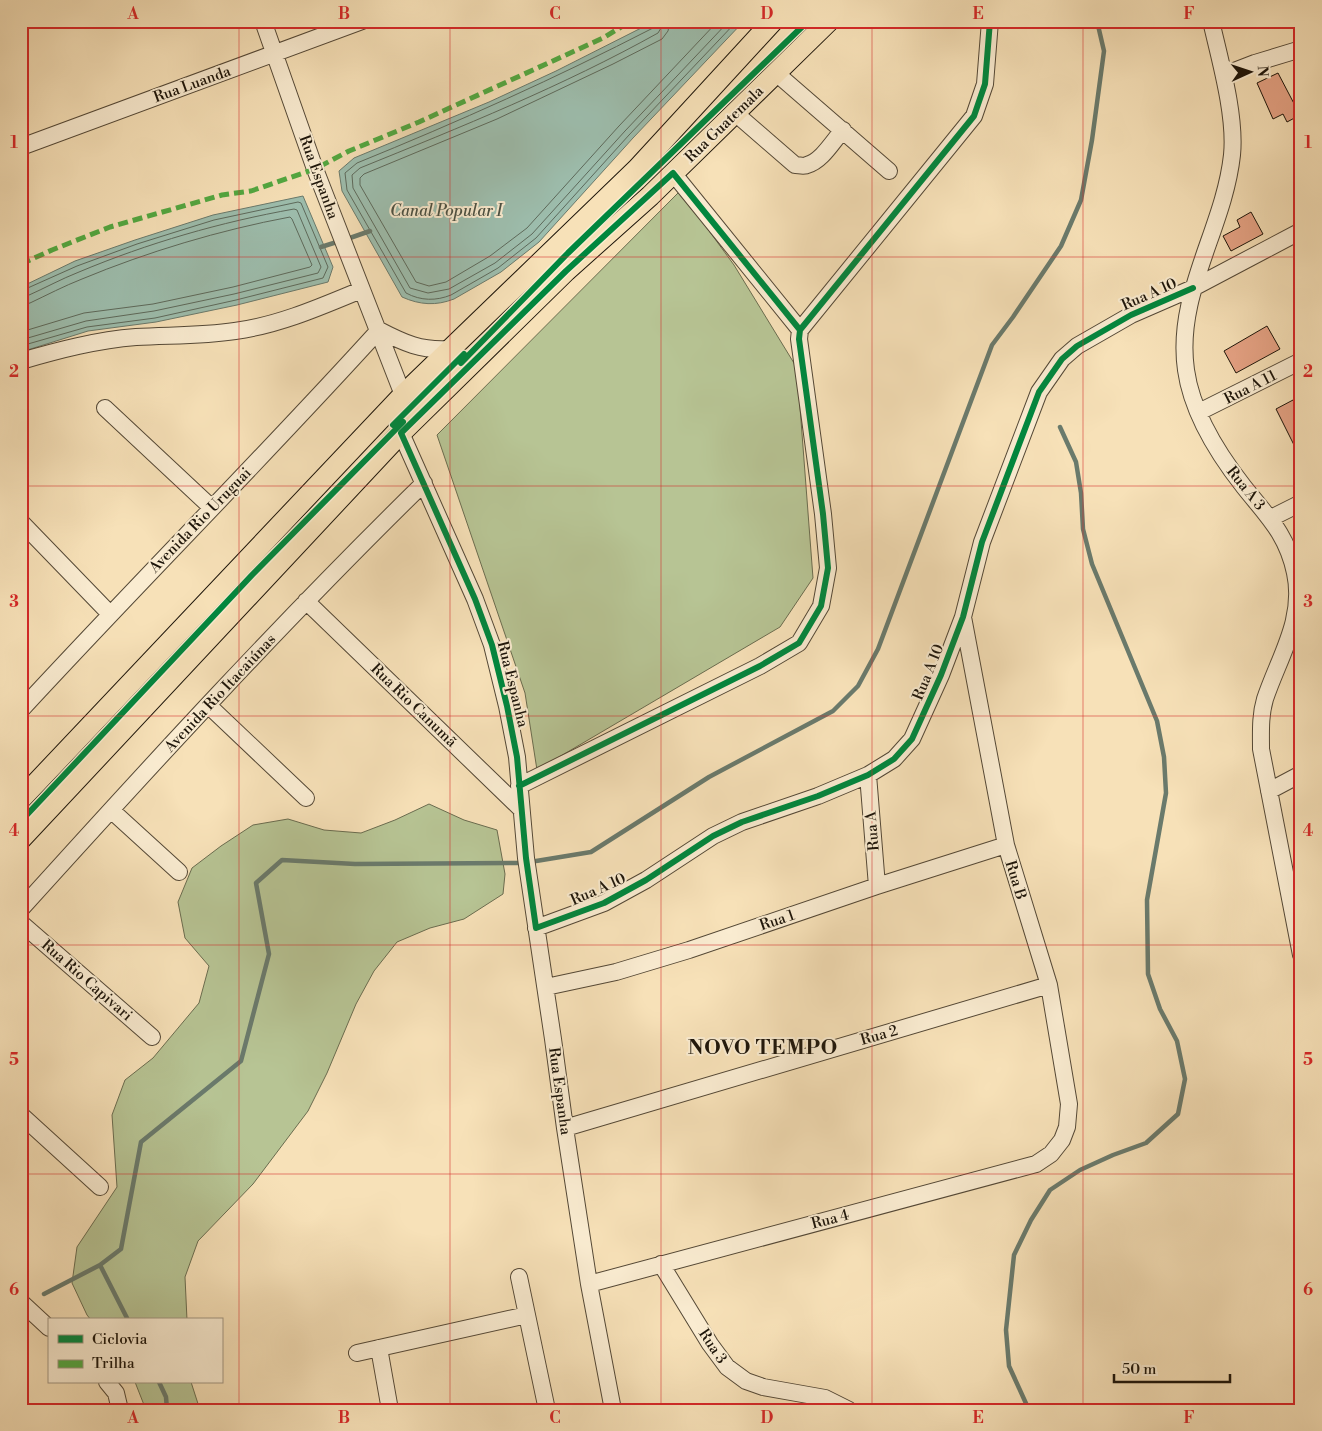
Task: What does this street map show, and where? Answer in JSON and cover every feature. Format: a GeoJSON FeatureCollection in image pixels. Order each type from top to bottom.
{"type":"FeatureCollection","features":[{"type":"Feature","properties":{"kind":"main road","name":"Rua Guatemala"},"geometry":{"type":"LineString","coordinates":[[21,799],[403,395],[637,169],[773,21]]}},
{"type":"Feature","properties":{"kind":"main road","name":"Rua Guatemala"},"geometry":{"type":"LineString","coordinates":[[21,839],[401,433],[566,271],[673,173],[829,21]]}},
{"type":"Feature","properties":{"kind":"main road"},"geometry":{"type":"LineString","coordinates":[[550,253],[566,271]]}},
{"type":"Feature","properties":{"kind":"street","name":"Rua Espanha"},"geometry":{"type":"LineString","coordinates":[[263,21],[276,54],[314,169],[360,290],[379,330],[403,395]]}},
{"type":"Feature","properties":{"kind":"street","name":"Rua Luanda"},"geometry":{"type":"LineString","coordinates":[[21,147],[362,21]]}},
{"type":"Feature","properties":{"kind":"street"},"geometry":{"type":"LineString","coordinates":[[800,330],[974,116],[985,84],[990,21]]}},
{"type":"Feature","properties":{"kind":"street","name":"Rua A 3"},"geometry":{"type":"LineString","coordinates":[[1211,21],[1224,75],[1232,125],[1232,154],[1227,181],[1186,315],[1184,340],[1186,370],[1192,396],[1212,441],[1227,464],[1271,518],[1290,555],[1295,574],[1298,604],[1294,638],[1265,700],[1261,720],[1261,749],[1297,914],[1301,955]]}},
{"type":"Feature","properties":{"kind":"street"},"geometry":{"type":"LineString","coordinates":[[1224,75],[1255,63],[1301,50]]}},
{"type":"Feature","properties":{"kind":"street"},"geometry":{"type":"LineString","coordinates":[[776,73],[889,171]]}},
{"type":"Feature","properties":{"kind":"street"},"geometry":{"type":"LineString","coordinates":[[735,113],[795,165],[806,166],[814,162],[843,130]]}},
{"type":"Feature","properties":{"kind":"street"},"geometry":{"type":"LineString","coordinates":[[519,786],[760,666],[799,643],[821,606],[828,568],[800,330],[673,173]]}},
{"type":"Feature","properties":{"kind":"street","name":"Rua A 10"},"geometry":{"type":"LineString","coordinates":[[536,928],[604,903],[646,880],[713,836],[742,822],[818,796],[868,775],[894,759],[912,739],[941,674],[964,617],[982,542],[1039,392],[1062,359],[1077,346],[1131,315],[1193,288],[1301,231]]}},
{"type":"Feature","properties":{"kind":"street"},"geometry":{"type":"LineString","coordinates":[[21,361],[91,343],[137,337],[235,332],[307,313],[360,290]]}},
{"type":"Feature","properties":{"kind":"street"},"geometry":{"type":"LineString","coordinates":[[379,330],[420,348],[450,349]]}},
{"type":"Feature","properties":{"kind":"street","name":"Avenida Rio Uruguai"},"geometry":{"type":"LineString","coordinates":[[21,710],[110,614],[311,405],[379,330]]}},
{"type":"Feature","properties":{"kind":"street","name":"Rua A 11"},"geometry":{"type":"LineString","coordinates":[[1199,412],[1301,361]]}},
{"type":"Feature","properties":{"kind":"street"},"geometry":{"type":"LineString","coordinates":[[105,408],[212,508]]}},
{"type":"Feature","properties":{"kind":"street","name":"Rua Espanha"},"geometry":{"type":"LineString","coordinates":[[401,433],[475,599],[492,645],[507,706],[517,757],[526,858],[546,987],[564,1128],[589,1284],[613,1410]]}},
{"type":"Feature","properties":{"kind":"street","name":"Avenida Rio Itacaiúnas"},"geometry":{"type":"LineString","coordinates":[[21,909],[306,601],[424,483]]}},
{"type":"Feature","properties":{"kind":"street"},"geometry":{"type":"LineString","coordinates":[[1271,518],[1301,503]]}},
{"type":"Feature","properties":{"kind":"street"},"geometry":{"type":"LineString","coordinates":[[21,522],[110,614]]}},
{"type":"Feature","properties":{"kind":"street","name":"Rua Rio Canumã"},"geometry":{"type":"LineString","coordinates":[[306,601],[522,809]]}},
{"type":"Feature","properties":{"kind":"street","name":"Rua B"},"geometry":{"type":"LineString","coordinates":[[964,617],[1006,845],[1049,985],[1069,1104],[1067,1127],[1062,1140]]}},
{"type":"Feature","properties":{"kind":"street"},"geometry":{"type":"LineString","coordinates":[[208,705],[306,798]]}},
{"type":"Feature","properties":{"kind":"street"},"geometry":{"type":"LineString","coordinates":[[1269,791],[1301,774]]}},
{"type":"Feature","properties":{"kind":"street","name":"Rua A"},"geometry":{"type":"LineString","coordinates":[[868,775],[877,886]]}},
{"type":"Feature","properties":{"kind":"street"},"geometry":{"type":"LineString","coordinates":[[111,810],[180,872]]}},
{"type":"Feature","properties":{"kind":"street","name":"Rua 1"},"geometry":{"type":"LineString","coordinates":[[546,987],[616,972],[690,950],[877,886],[1006,845]]}},
{"type":"Feature","properties":{"kind":"street","name":"Rua Rio Capivari"},"geometry":{"type":"LineString","coordinates":[[21,923],[152,1037]]}},
{"type":"Feature","properties":{"kind":"street","name":"Rua 2"},"geometry":{"type":"LineString","coordinates":[[564,1128],[1049,985]]}},
{"type":"Feature","properties":{"kind":"street"},"geometry":{"type":"LineString","coordinates":[[21,1114],[100,1187]]}},
{"type":"Feature","properties":{"kind":"street","name":"Rua 4"},"geometry":{"type":"LineString","coordinates":[[589,1284],[1036,1164],[1051,1154],[1062,1140]]}},
{"type":"Feature","properties":{"kind":"street","name":"Rua 3"},"geometry":{"type":"LineString","coordinates":[[661,1264],[710,1344],[727,1367],[746,1381],[763,1387],[825,1398],[849,1410]]}},
{"type":"Feature","properties":{"kind":"street"},"geometry":{"type":"LineString","coordinates":[[519,1277],[547,1410]]}},
{"type":"Feature","properties":{"kind":"street"},"geometry":{"type":"LineString","coordinates":[[21,1302],[48,1327]]}},
{"type":"Feature","properties":{"kind":"street"},"geometry":{"type":"LineString","coordinates":[[357,1353],[527,1316]]}},
{"type":"Feature","properties":{"kind":"street"},"geometry":{"type":"LineString","coordinates":[[379,1348],[390,1410]]}},
{"type":"Feature","properties":{"kind":"street"},"geometry":{"type":"LineString","coordinates":[[109,1384],[116,1393],[120,1410]]}},
{"type":"Feature","properties":{"kind":"green space"},"geometry":{"type":"Polygon","coordinates":[[[680,191],[734,265],[797,368],[813,578],[780,627],[537,770],[525,693],[437,435],[680,191]]]}},
{"type":"Feature","properties":{"kind":"green space"},"geometry":{"type":"Polygon","coordinates":[[[429,804],[464,820],[497,830],[505,874],[503,894],[464,919],[430,928],[397,942],[374,971],[356,1004],[327,1073],[308,1111],[253,1184],[198,1241],[185,1277],[187,1318],[89,1318],[72,1283],[77,1247],[117,1187],[112,1115],[125,1080],[153,1058],[199,1003],[209,966],[185,938],[178,902],[192,868],[253,825],[288,819],[324,830],[361,833],[429,804]]]}},
{"type":"Feature","properties":{"kind":"green space"},"geometry":{"type":"Polygon","coordinates":[[[136,1384],[192,1384],[200,1410],[146,1410],[136,1384]]]}},
{"type":"Feature","properties":{"kind":"water","name":"Canal Popular I"},"geometry":{"type":"Polygon","coordinates":[[[655,21],[744,21],[633,138],[539,242],[501,272],[454,299],[428,304],[402,297],[342,191],[339,171],[354,158],[489,102],[556,71],[655,21]]]}},
{"type":"Feature","properties":{"kind":"water"},"geometry":{"type":"Polygon","coordinates":[[[303,196],[333,267],[328,282],[237,305],[156,322],[88,331],[21,352],[21,287],[75,261],[135,240],[213,215],[303,196]]]}},
{"type":"Feature","properties":{"kind":"building"},"geometry":{"type":"Polygon","coordinates":[[[1278,73],[1300,115],[1287,122],[1283,114],[1273,119],[1257,83],[1278,73]]]}},
{"type":"Feature","properties":{"kind":"building"},"geometry":{"type":"Polygon","coordinates":[[[1251,212],[1263,234],[1231,251],[1223,236],[1240,227],[1237,220],[1251,212]]]}},
{"type":"Feature","properties":{"kind":"building"},"geometry":{"type":"Polygon","coordinates":[[[1267,326],[1280,349],[1236,373],[1224,351],[1267,326]]]}},
{"type":"Feature","properties":{"kind":"building"},"geometry":{"type":"Polygon","coordinates":[[[1293,400],[1301,416],[1301,459],[1276,409],[1293,400]]]}},
{"type":"Feature","properties":{"kind":"waterway"},"geometry":{"type":"LineString","coordinates":[[530,862],[591,852],[709,777],[833,711],[858,686],[878,649],[992,345],[1061,246],[1081,200],[1092,140],[1104,51],[1097,21]]}},
{"type":"Feature","properties":{"kind":"waterway"},"geometry":{"type":"LineString","coordinates":[[347,239],[370,231]]}},
{"type":"Feature","properties":{"kind":"waterway"},"geometry":{"type":"LineString","coordinates":[[321,247],[340,241]]}},
{"type":"Feature","properties":{"kind":"waterway"},"geometry":{"type":"LineString","coordinates":[[1029,1410],[1009,1366],[1006,1330],[1014,1255],[1031,1220],[1050,1190],[1080,1170],[1146,1143],[1178,1114],[1185,1079],[1177,1041],[1160,1009],[1148,974],[1147,900],[1166,793],[1164,757],[1157,721],[1092,564],[1083,529],[1081,493],[1076,462],[1060,427]]}},
{"type":"Feature","properties":{"kind":"waterway"},"geometry":{"type":"LineString","coordinates":[[44,1294],[100,1265],[121,1249],[141,1142],[241,1061],[269,954],[256,883],[282,860],[355,864],[523,863]]}},
{"type":"Feature","properties":{"kind":"waterway"},"geometry":{"type":"LineString","coordinates":[[100,1265],[127,1318]]}},
{"type":"Feature","properties":{"kind":"waterway"},"geometry":{"type":"LineString","coordinates":[[160,1384],[166,1397],[167,1410]]}},
{"type":"Feature","properties":{"kind":"marked path"},"geometry":{"type":"LineString","coordinates":[[21,264],[110,227],[222,195],[251,191],[315,169],[349,151],[419,122],[603,38],[631,21]]}},
{"type":"Feature","properties":{"kind":"cycle path"},"geometry":{"type":"LineString","coordinates":[[461,363],[568,253],[808,21]]}},
{"type":"Feature","properties":{"kind":"cycle path"},"geometry":{"type":"LineString","coordinates":[[519,786],[760,666],[799,643],[821,606],[828,568],[823,514],[799,339],[800,330],[974,116],[985,84],[990,21]]}},
{"type":"Feature","properties":{"kind":"cycle path"},"geometry":{"type":"LineString","coordinates":[[800,330],[673,173],[566,271],[401,433],[475,599],[492,645],[517,757],[526,858],[536,928],[604,903],[646,880],[713,836],[742,822],[818,796],[868,775],[894,759],[912,739],[941,675],[963,617],[982,542],[1039,392],[1062,359],[1077,346],[1131,315],[1193,288]]}},
{"type":"Feature","properties":{"kind":"cycle path"},"geometry":{"type":"LineString","coordinates":[[393,425],[464,354]]}},
{"type":"Feature","properties":{"kind":"cycle path"},"geometry":{"type":"LineString","coordinates":[[21,821],[252,575],[403,422]]}},
{"type":"Feature","properties":{"kind":"district","name":"NOVO TEMPO"},"geometry":{"type":"Point","coordinates":[763,1047]}}]}
